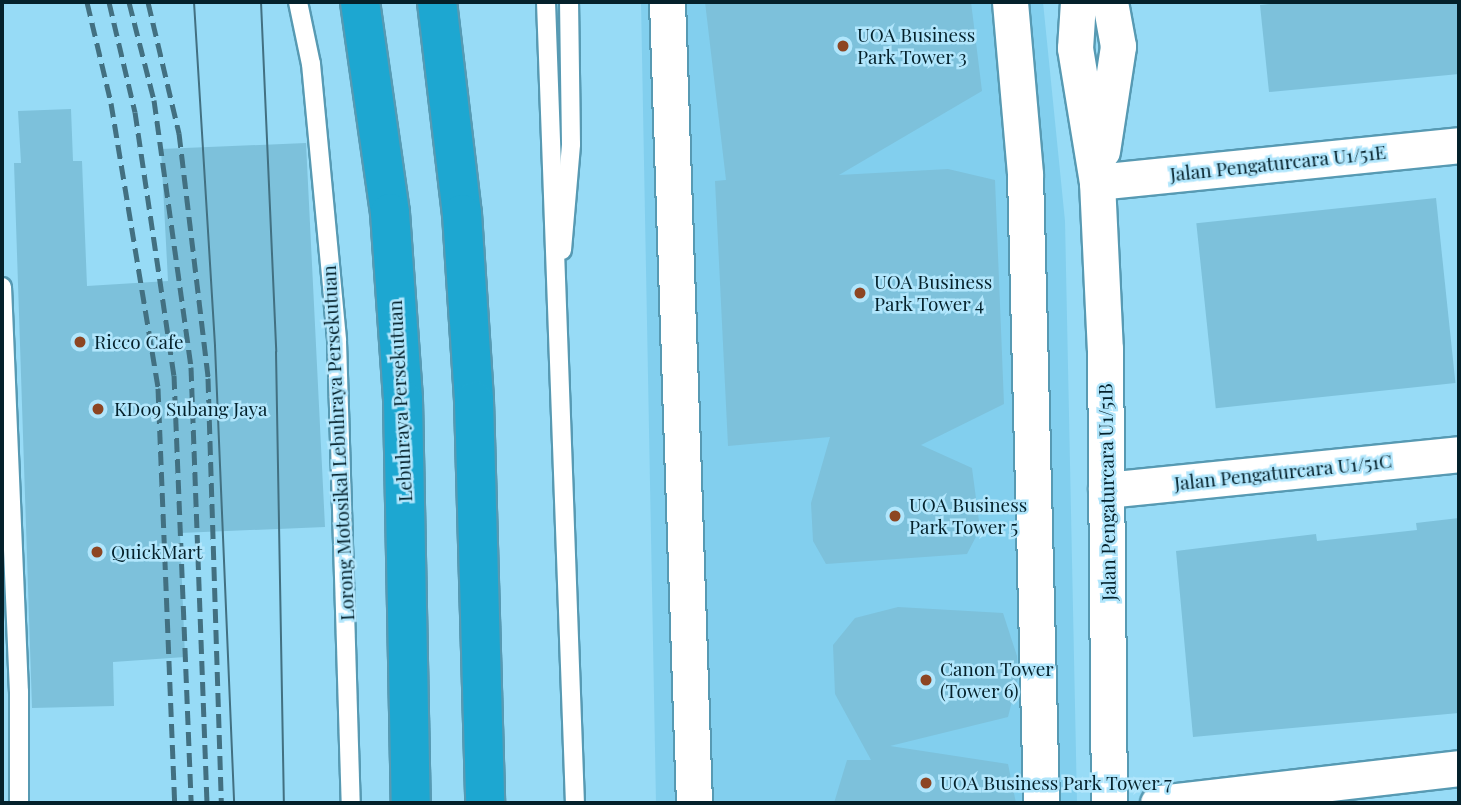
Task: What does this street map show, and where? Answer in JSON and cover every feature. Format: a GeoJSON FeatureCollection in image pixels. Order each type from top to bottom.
{"type":"FeatureCollection","features":[{"type":"Feature","properties":{"kind":"highway","name":"Lebuhraya Persekutuan"},"geometry":{"type":"LineString","coordinates":[[360,2],[390,213],[402,400],[411,803]]}},
{"type":"Feature","properties":{"kind":"highway"},"geometry":{"type":"LineString","coordinates":[[437,2],[462,214],[474,401],[485,803]]}},
{"type":"Feature","properties":{"kind":"street"},"geometry":{"type":"LineString","coordinates":[[667,2],[694,803]]}},
{"type":"Feature","properties":{"kind":"street"},"geometry":{"type":"LineString","coordinates":[[1010,2],[1025,175],[1041,803]]}},
{"type":"Feature","properties":{"kind":"street","name":"Jalan Pengaturcara U1/51B"},"geometry":{"type":"LineString","coordinates":[[1078,2],[1075,48],[1097,182],[1106,490],[1109,803]]}},
{"type":"Feature","properties":{"kind":"street","name":"Jalan Pengaturcara U1/51B"},"geometry":{"type":"LineString","coordinates":[[1097,182],[1118,46],[1110,2]]}},
{"type":"Feature","properties":{"kind":"street","name":"Jalan Pengaturcara U1/51E"},"geometry":{"type":"LineString","coordinates":[[1097,182],[1459,145]]}},
{"type":"Feature","properties":{"kind":"street","name":"Jalan Pengaturcara U1/51C"},"geometry":{"type":"LineString","coordinates":[[1106,490],[1459,454]]}},
{"type":"Feature","properties":{"kind":"street"},"geometry":{"type":"LineString","coordinates":[[1158,803],[1459,768]]}},
{"type":"Feature","properties":{"kind":"lane","name":"Lorong Motosikal Lebuhraya Persekutuan"},"geometry":{"type":"LineString","coordinates":[[298,2],[311,64],[337,341],[351,803]]}},
{"type":"Feature","properties":{"kind":"lane"},"geometry":{"type":"LineString","coordinates":[[546,2],[575,803]]}},
{"type":"Feature","properties":{"kind":"lane"},"geometry":{"type":"LineString","coordinates":[[556,334],[571,144],[569,2]]}},
{"type":"Feature","properties":{"kind":"lane"},"geometry":{"type":"LineString","coordinates":[[2,287],[19,692],[19,803]]}},
{"type":"Feature","properties":{"kind":"shaded area"},"geometry":{"type":"Polygon","coordinates":[[[641,2],[1043,2],[1065,221],[1077,803],[656,803],[641,2]]]}},
{"type":"Feature","properties":{"kind":"building"},"geometry":{"type":"Polygon","coordinates":[[[705,2],[971,2],[982,91],[839,175],[948,169],[995,180],[1004,404],[921,445],[972,468],[980,529],[967,554],[826,564],[813,541],[811,503],[830,437],[728,446],[715,181],[726,180],[705,2]]]}},
{"type":"Feature","properties":{"kind":"building"},"geometry":{"type":"Polygon","coordinates":[[[1290,2],[1459,2],[1459,74],[1269,92],[1260,5],[1290,2]]]}},
{"type":"Feature","properties":{"kind":"building"},"geometry":{"type":"Polygon","coordinates":[[[71,109],[73,161],[82,161],[87,286],[168,281],[161,149],[306,143],[325,527],[180,533],[185,657],[113,662],[114,706],[32,708],[14,163],[21,163],[18,111],[71,109]]]}},
{"type":"Feature","properties":{"kind":"building"},"geometry":{"type":"Polygon","coordinates":[[[1436,198],[1455,383],[1216,408],[1196,223],[1436,198]]]}},
{"type":"Feature","properties":{"kind":"building"},"geometry":{"type":"Polygon","coordinates":[[[1459,518],[1459,713],[1193,737],[1176,551],[1316,534],[1317,541],[1417,530],[1416,523],[1459,518]]]}},
{"type":"Feature","properties":{"kind":"building","name":"Canon Tower (Tower 6)"},"geometry":{"type":"Polygon","coordinates":[[[898,607],[1003,613],[1017,656],[1018,678],[1008,717],[890,746],[1008,764],[1016,803],[834,803],[847,760],[871,760],[835,694],[833,645],[855,618],[898,607]]]}},
{"type":"Feature","properties":{"kind":"tram line"},"geometry":{"type":"LineString","coordinates":[[194,2],[215,346],[234,803]]}},
{"type":"Feature","properties":{"kind":"tram line"},"geometry":{"type":"LineString","coordinates":[[261,2],[276,352],[284,803]]}},
{"type":"Feature","properties":{"kind":"railway"},"geometry":{"type":"LineString","coordinates":[[87,2],[111,103],[158,388],[175,803]]}},
{"type":"Feature","properties":{"kind":"railway"},"geometry":{"type":"LineString","coordinates":[[109,2],[135,112],[174,375],[191,803]]}},
{"type":"Feature","properties":{"kind":"railway"},"geometry":{"type":"LineString","coordinates":[[129,2],[154,100],[191,367],[207,803]]}},
{"type":"Feature","properties":{"kind":"railway"},"geometry":{"type":"LineString","coordinates":[[148,2],[179,133],[208,378],[221,803]]}},
{"type":"Feature","properties":{"kind":"place","name":"UOA Business Park Tower 3"},"geometry":{"type":"Point","coordinates":[843,46]}},
{"type":"Feature","properties":{"kind":"place","name":"UOA Business Park Tower 4"},"geometry":{"type":"Point","coordinates":[860,293]}},
{"type":"Feature","properties":{"kind":"place","name":"Ricco Cafe"},"geometry":{"type":"Point","coordinates":[80,342]}},
{"type":"Feature","properties":{"kind":"place","name":"KD09 Subang Jaya"},"geometry":{"type":"Point","coordinates":[98,409]}},
{"type":"Feature","properties":{"kind":"place","name":"UOA Business Park Tower 5"},"geometry":{"type":"Point","coordinates":[895,516]}},
{"type":"Feature","properties":{"kind":"place","name":"QuickMart"},"geometry":{"type":"Point","coordinates":[97,552]}},
{"type":"Feature","properties":{"kind":"place","name":"Canon Tower (Tower 6)"},"geometry":{"type":"Point","coordinates":[926,680]}},
{"type":"Feature","properties":{"kind":"place","name":"UOA Business Park Tower 7"},"geometry":{"type":"Point","coordinates":[926,783]}}]}
